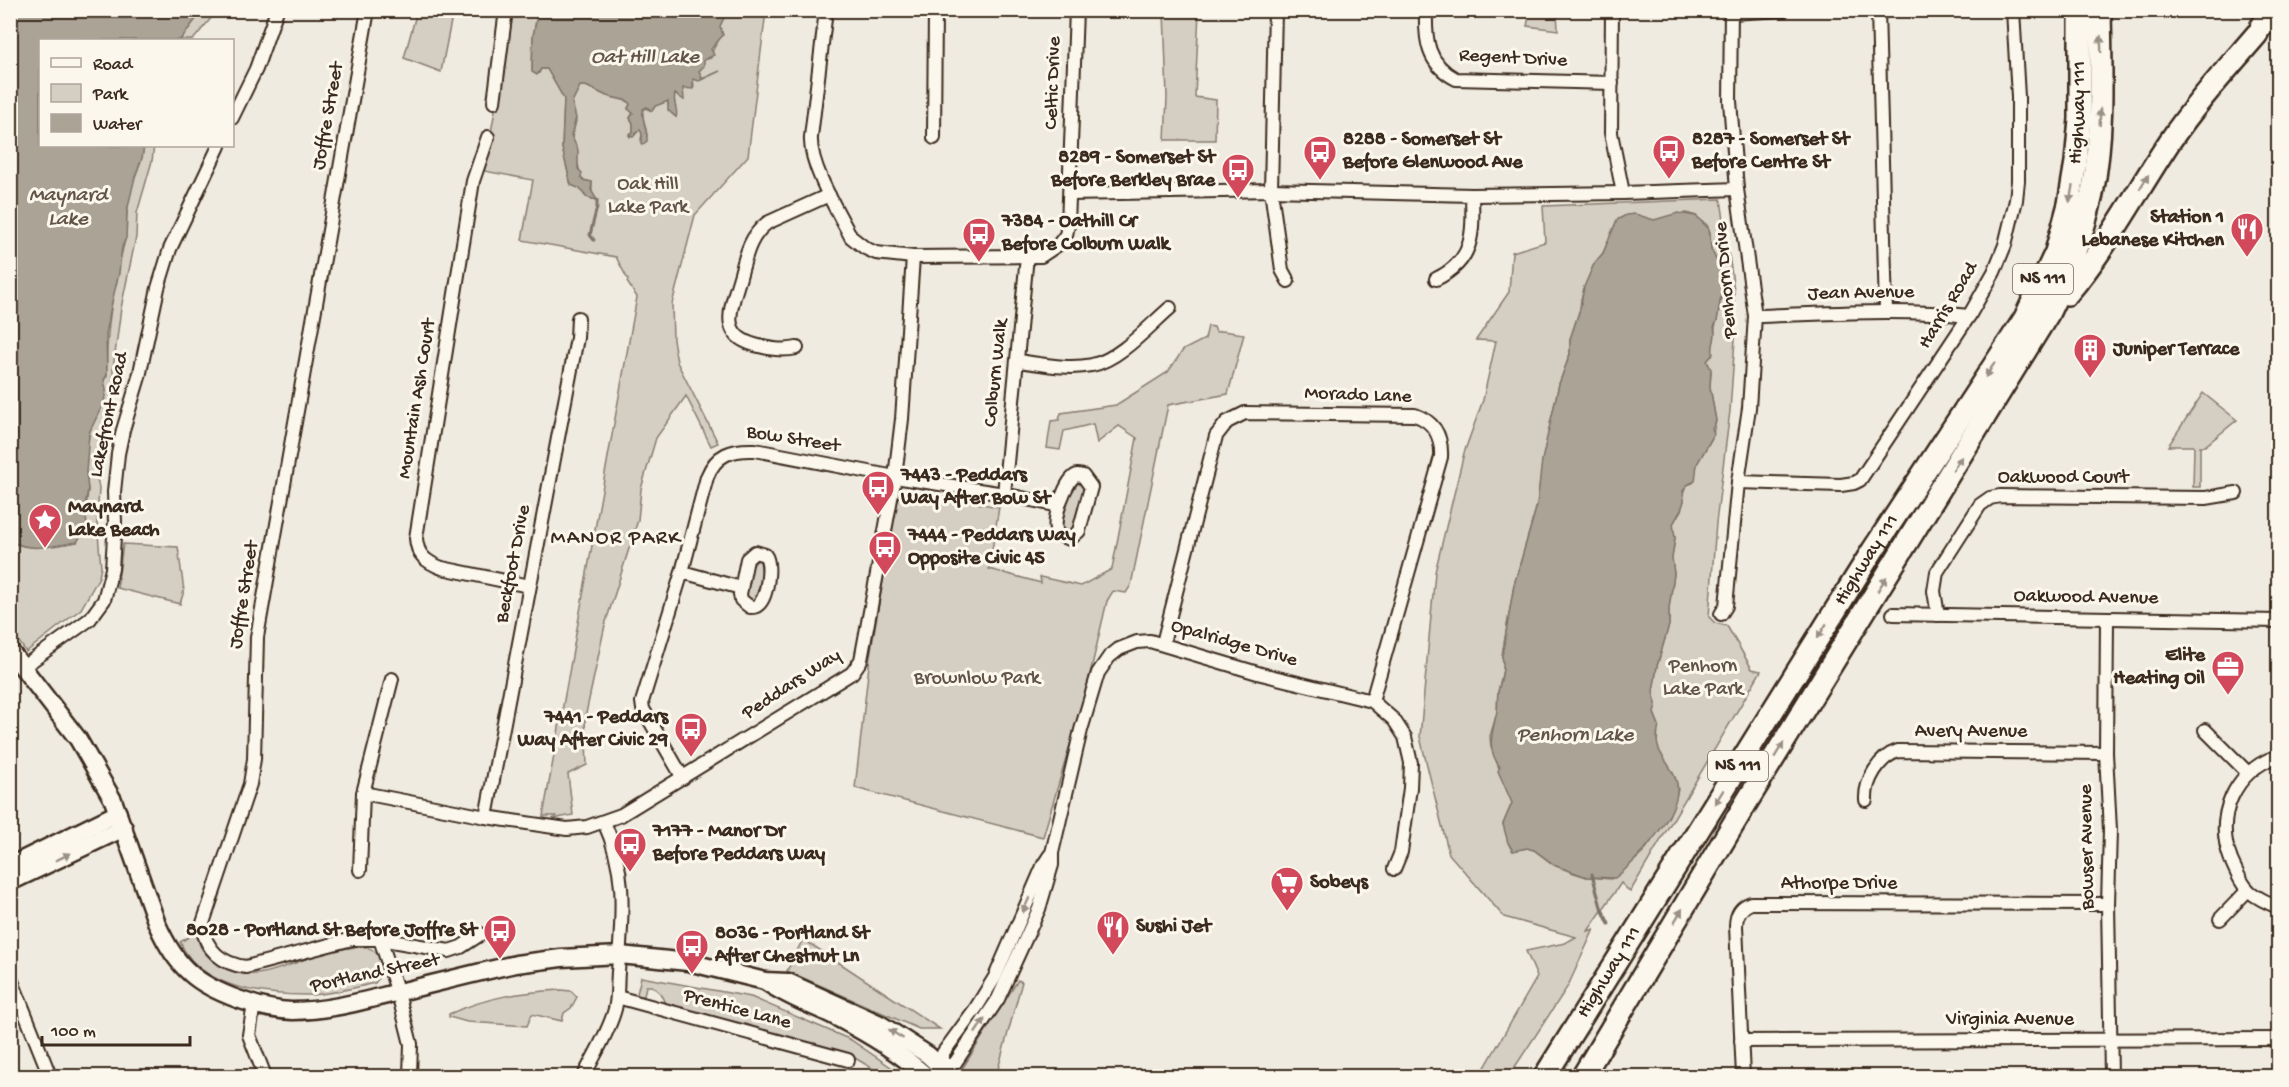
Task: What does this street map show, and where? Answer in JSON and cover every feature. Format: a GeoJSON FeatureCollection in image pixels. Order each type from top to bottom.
{"type":"FeatureCollection","features":[{"type":"Feature","properties":{"kind":"highway","name":"Highway 111"},"geometry":{"type":"LineString","coordinates":[[1545,1077],[1578,1020],[1873,550],[2025,318],[2056,252],[2069,204],[2080,119],[2080,10]]}},
{"type":"Feature","properties":{"kind":"highway","name":"Highway 111"},"geometry":{"type":"LineString","coordinates":[[1582,1077],[1752,793],[2048,314],[2076,251],[2092,192],[2099,143],[2100,10]]}},
{"type":"Feature","properties":{"kind":"highway"},"geometry":{"type":"LineString","coordinates":[[2048,314],[2074,286],[2103,246],[2171,140],[2257,34]]}},
{"type":"Feature","properties":{"kind":"highway"},"geometry":{"type":"LineString","coordinates":[[1594,1077],[1648,966]]}},
{"type":"Feature","properties":{"kind":"highway"},"geometry":{"type":"LineString","coordinates":[[1537,1077],[1578,1020]]}},
{"type":"Feature","properties":{"kind":"main road"},"geometry":{"type":"LineString","coordinates":[[2257,34],[2278,15]]}},
{"type":"Feature","properties":{"kind":"main road","name":"Portland Street"},"geometry":{"type":"LineString","coordinates":[[10,651],[78,740],[121,820],[156,924],[174,956],[189,973],[204,984],[254,1004],[289,1011],[312,1010],[343,1006],[516,964],[561,958],[620,955],[688,962],[765,981],[783,994],[837,1018],[900,1056],[939,1075]]}},
{"type":"Feature","properties":{"kind":"main road"},"geometry":{"type":"LineString","coordinates":[[10,866],[121,820]]}},
{"type":"Feature","properties":{"kind":"main road"},"geometry":{"type":"LineString","coordinates":[[10,882],[121,820]]}},
{"type":"Feature","properties":{"kind":"street"},"geometry":{"type":"LineString","coordinates":[[234,114],[256,69],[277,10]]}},
{"type":"Feature","properties":{"kind":"street","name":"Joffre Street"},"geometry":{"type":"LineString","coordinates":[[368,10],[257,637],[254,759],[250,784],[202,926],[204,935],[215,954],[225,961],[246,967],[352,939],[380,939],[449,951],[461,947],[481,934]]}},
{"type":"Feature","properties":{"kind":"street"},"geometry":{"type":"LineString","coordinates":[[494,102],[506,10]]}},
{"type":"Feature","properties":{"kind":"street","name":"Celtic Drive"},"geometry":{"type":"LineString","coordinates":[[826,10],[810,144],[829,195],[851,237],[876,253],[913,257],[1041,256],[1052,251],[1066,236],[1070,194],[1076,10]]}},
{"type":"Feature","properties":{"kind":"street"},"geometry":{"type":"LineString","coordinates":[[934,138],[935,10]]}},
{"type":"Feature","properties":{"kind":"street"},"geometry":{"type":"LineString","coordinates":[[1275,10],[1272,190],[1282,270],[1288,281]]}},
{"type":"Feature","properties":{"kind":"street","name":"Regent Drive"},"geometry":{"type":"LineString","coordinates":[[1426,10],[1426,36],[1432,56],[1444,73],[1456,79],[1612,83]]}},
{"type":"Feature","properties":{"kind":"street"},"geometry":{"type":"LineString","coordinates":[[1612,10],[1611,132],[1623,193]]}},
{"type":"Feature","properties":{"kind":"street"},"geometry":{"type":"LineString","coordinates":[[1731,12],[1784,10]]}},
{"type":"Feature","properties":{"kind":"street"},"geometry":{"type":"LineString","coordinates":[[1878,10],[1887,312]]}},
{"type":"Feature","properties":{"kind":"street","name":"Harris Road"},"geometry":{"type":"LineString","coordinates":[[1738,482],[1841,485],[1860,480],[1969,316],[1994,272],[2005,246],[2016,200],[2018,98],[2013,10]]}},
{"type":"Feature","properties":{"kind":"street"},"geometry":{"type":"LineString","coordinates":[[2257,34],[2257,24],[2266,10]]}},
{"type":"Feature","properties":{"kind":"street","name":"Penhorn Drive"},"geometry":{"type":"LineString","coordinates":[[1721,614],[1726,606],[1738,482],[1749,408],[1755,316],[1737,189],[1730,101],[1731,12]]}},
{"type":"Feature","properties":{"kind":"street","name":"Mountain Ash Court"},"geometry":{"type":"LineString","coordinates":[[488,137],[473,181],[416,546],[421,556],[429,564],[529,586]]}},
{"type":"Feature","properties":{"kind":"street","name":"Lakefront Road"},"geometry":{"type":"LineString","coordinates":[[23,667],[90,618],[104,600],[112,569],[114,492],[118,454],[139,377],[158,288],[170,249],[219,147]]}},
{"type":"Feature","properties":{"kind":"street"},"geometry":{"type":"LineString","coordinates":[[1070,194],[1272,190],[1472,195],[1737,189]]}},
{"type":"Feature","properties":{"kind":"street"},"geometry":{"type":"LineString","coordinates":[[797,348],[770,350],[744,342],[736,337],[730,320],[733,303],[749,246],[759,229],[767,223],[829,195]]}},
{"type":"Feature","properties":{"kind":"street"},"geometry":{"type":"LineString","coordinates":[[1436,279],[1447,274],[1463,260],[1468,251],[1472,195]]}},
{"type":"Feature","properties":{"kind":"street","name":"Colburn Walk"},"geometry":{"type":"LineString","coordinates":[[1004,494],[1027,256]]}},
{"type":"Feature","properties":{"kind":"street","name":"Peddars Way"},"geometry":{"type":"LineString","coordinates":[[363,793],[567,830],[604,822],[621,815],[683,778],[852,674],[861,660],[895,477],[902,419],[913,257]]}},
{"type":"Feature","properties":{"kind":"street"},"geometry":{"type":"LineString","coordinates":[[1018,362],[1080,366],[1105,361],[1113,357],[1170,308]]}},
{"type":"Feature","properties":{"kind":"street","name":"Jean Avenue"},"geometry":{"type":"LineString","coordinates":[[1755,316],[1887,312],[1930,312],[1969,316]]}},
{"type":"Feature","properties":{"kind":"street","name":"Beckfoot Drive"},"geometry":{"type":"LineString","coordinates":[[486,817],[577,338],[578,318]]}},
{"type":"Feature","properties":{"kind":"street","name":"Morado Lane"},"geometry":{"type":"LineString","coordinates":[[1163,643],[1216,436],[1227,422],[1245,413],[1415,415],[1426,420],[1440,436],[1441,457],[1372,701]]}},
{"type":"Feature","properties":{"kind":"street","name":"Bow Street"},"geometry":{"type":"LineString","coordinates":[[683,778],[642,709],[642,702],[711,467],[721,456],[733,451],[755,450],[895,477],[1004,494],[1059,506]]}},
{"type":"Feature","properties":{"kind":"street"},"geometry":{"type":"LineString","coordinates":[[1072,476],[1083,476],[1091,487],[1079,531],[1075,537],[1065,538],[1057,532],[1055,526],[1059,506],[1072,476]]}},
{"type":"Feature","properties":{"kind":"street","name":"Oakwood Court"},"geometry":{"type":"LineString","coordinates":[[1938,615],[1934,591],[1936,572],[1980,505],[1990,498],[2000,496],[2206,498],[2236,493]]}},
{"type":"Feature","properties":{"kind":"street"},"geometry":{"type":"LineString","coordinates":[[682,572],[741,588]]}},
{"type":"Feature","properties":{"kind":"street","name":"Oakwood Avenue"},"geometry":{"type":"LineString","coordinates":[[1893,614],[2278,621]]}},
{"type":"Feature","properties":{"kind":"street","name":"Bowser Avenue"},"geometry":{"type":"LineString","coordinates":[[2107,618],[2106,753],[2110,830],[2111,1077]]}},
{"type":"Feature","properties":{"kind":"street","name":"Opalridge Drive"},"geometry":{"type":"LineString","coordinates":[[939,1075],[955,1063],[998,999],[1039,909],[1052,865],[1052,852],[1081,730],[1098,673],[1109,657],[1125,646],[1144,641],[1163,643],[1262,674],[1372,701],[1394,720],[1405,737],[1411,763],[1401,852],[1394,869]]}},
{"type":"Feature","properties":{"kind":"street"},"geometry":{"type":"LineString","coordinates":[[360,870],[363,793],[392,679]]}},
{"type":"Feature","properties":{"kind":"street"},"geometry":{"type":"LineString","coordinates":[[2205,730],[2248,773]]}},
{"type":"Feature","properties":{"kind":"street","name":"Avery Avenue"},"geometry":{"type":"LineString","coordinates":[[1866,800],[1865,788],[1878,765],[1891,753],[1898,751],[2106,753]]}},
{"type":"Feature","properties":{"kind":"street"},"geometry":{"type":"LineString","coordinates":[[2278,756],[2248,773],[2233,792],[2227,808],[2224,830],[2229,854],[2240,879],[2248,890],[2260,899],[2278,907]]}},
{"type":"Feature","properties":{"kind":"street"},"geometry":{"type":"LineString","coordinates":[[584,1077],[612,1018],[620,955],[622,882],[618,858],[604,822]]}},
{"type":"Feature","properties":{"kind":"street"},"geometry":{"type":"LineString","coordinates":[[2220,919],[2248,890]]}},
{"type":"Feature","properties":{"kind":"street","name":"Athorpe Drive"},"geometry":{"type":"LineString","coordinates":[[1743,1077],[1736,918],[1745,905],[1751,903],[2109,904]]}},
{"type":"Feature","properties":{"kind":"street"},"geometry":{"type":"LineString","coordinates":[[380,939],[398,993],[411,1044],[411,1077]]}},
{"type":"Feature","properties":{"kind":"street"},"geometry":{"type":"LineString","coordinates":[[10,976],[50,1077]]}},
{"type":"Feature","properties":{"kind":"street","name":"Prentice Lane"},"geometry":{"type":"LineString","coordinates":[[616,997],[848,1060]]}},
{"type":"Feature","properties":{"kind":"street"},"geometry":{"type":"LineString","coordinates":[[254,1004],[249,1035],[265,1077]]}},
{"type":"Feature","properties":{"kind":"street","name":"Virginia Avenue"},"geometry":{"type":"LineString","coordinates":[[1741,1041],[2278,1039]]}},
{"type":"Feature","properties":{"kind":"green space"},"geometry":{"type":"Polygon","coordinates":[[[202,11],[217,11],[194,39],[181,39],[202,11]]]}},
{"type":"Feature","properties":{"kind":"green space"},"geometry":{"type":"Polygon","coordinates":[[[417,11],[453,11],[441,72],[404,58],[417,11]]]}},
{"type":"Feature","properties":{"kind":"green space","name":"Oak Hill Lake Park"},"geometry":{"type":"Polygon","coordinates":[[[513,11],[538,11],[533,36],[532,70],[539,73],[541,69],[547,69],[564,99],[562,148],[571,185],[581,189],[584,195],[592,199],[592,182],[583,180],[581,177],[578,154],[572,138],[576,121],[572,102],[580,86],[628,101],[630,104],[628,108],[633,113],[630,118],[633,123],[633,132],[629,134],[630,137],[640,129],[641,140],[647,136],[642,111],[645,108],[652,111],[655,106],[668,101],[669,110],[676,117],[674,96],[683,92],[683,88],[694,87],[693,79],[702,77],[699,71],[704,60],[711,58],[720,38],[720,26],[727,11],[766,11],[748,156],[695,215],[672,304],[673,340],[677,362],[718,443],[711,446],[686,396],[656,438],[641,489],[638,520],[605,625],[585,718],[587,765],[568,774],[573,815],[553,819],[556,816],[543,816],[637,297],[627,282],[616,257],[522,240],[533,180],[484,171],[513,11]]]}},
{"type":"Feature","properties":{"kind":"green space"},"geometry":{"type":"Polygon","coordinates":[[[1164,11],[1199,11],[1195,97],[1216,100],[1215,140],[1165,140],[1167,97],[1164,11]]]}},
{"type":"Feature","properties":{"kind":"green space"},"geometry":{"type":"Polygon","coordinates":[[[1530,11],[1557,11],[1558,30],[1527,26],[1530,11]]]}},
{"type":"Feature","properties":{"kind":"green space"},"geometry":{"type":"Polygon","coordinates":[[[144,147],[154,147],[137,213],[136,237],[121,308],[113,370],[114,405],[99,435],[96,473],[99,488],[97,523],[101,567],[99,577],[81,609],[26,652],[11,630],[10,541],[35,547],[52,546],[77,542],[79,535],[84,532],[88,490],[87,448],[90,430],[104,402],[111,307],[126,236],[131,191],[144,147]]]}},
{"type":"Feature","properties":{"kind":"green space","name":"Penhorn Lake Park"},"geometry":{"type":"Polygon","coordinates":[[[1721,199],[1734,290],[1735,339],[1709,617],[1715,623],[1727,626],[1752,669],[1761,671],[1630,892],[1621,883],[1588,931],[1594,929],[1568,986],[1509,1076],[1480,1076],[1537,977],[1526,951],[1565,943],[1576,937],[1504,917],[1449,854],[1420,737],[1435,572],[1464,453],[1483,400],[1496,341],[1476,340],[1509,292],[1512,252],[1545,242],[1543,206],[1721,199]],[[1687,213],[1656,220],[1634,214],[1617,220],[1603,253],[1594,264],[1581,299],[1570,339],[1570,354],[1559,384],[1543,457],[1537,505],[1514,585],[1502,656],[1504,665],[1498,692],[1497,713],[1490,736],[1491,747],[1512,803],[1503,824],[1510,847],[1513,851],[1527,848],[1534,850],[1554,865],[1587,877],[1611,879],[1643,853],[1669,816],[1678,790],[1676,780],[1657,748],[1658,723],[1654,713],[1656,704],[1653,692],[1657,666],[1669,625],[1674,574],[1673,524],[1684,501],[1683,493],[1687,485],[1693,483],[1697,464],[1712,438],[1716,421],[1710,387],[1711,371],[1707,361],[1712,355],[1711,347],[1724,276],[1711,249],[1710,232],[1707,225],[1696,216],[1687,213]]]}},
{"type":"Feature","properties":{"kind":"green space","name":"Brownlow Park"},"geometry":{"type":"Polygon","coordinates":[[[1208,326],[1214,327],[1216,332],[1244,334],[1228,394],[1168,405],[1131,585],[1126,593],[1113,591],[1107,601],[1087,687],[1043,837],[855,788],[870,656],[898,493],[904,490],[999,507],[989,569],[1041,583],[1040,577],[1081,586],[1112,569],[1137,438],[1119,426],[1097,443],[1093,424],[1064,431],[1060,450],[1047,448],[1051,421],[1059,420],[1061,413],[1116,405],[1168,372],[1183,350],[1205,339],[1208,326]]]}},
{"type":"Feature","properties":{"kind":"green space"},"geometry":{"type":"Polygon","coordinates":[[[2203,393],[2237,420],[2205,446],[2200,446],[2200,487],[2193,487],[2194,446],[2168,446],[2203,393]]]}},
{"type":"Feature","properties":{"kind":"green space"},"geometry":{"type":"Polygon","coordinates":[[[1078,481],[1084,487],[1073,529],[1066,530],[1061,525],[1069,492],[1078,481]]]}},
{"type":"Feature","properties":{"kind":"green space"},"geometry":{"type":"Polygon","coordinates":[[[123,544],[178,547],[184,591],[180,604],[117,588],[123,544]]]}},
{"type":"Feature","properties":{"kind":"green space"},"geometry":{"type":"Polygon","coordinates":[[[761,559],[766,570],[758,602],[747,601],[750,573],[757,560],[761,559]]]}},
{"type":"Feature","properties":{"kind":"green space"},"geometry":{"type":"Polygon","coordinates":[[[197,932],[200,946],[205,953],[230,971],[246,974],[262,973],[326,952],[358,947],[370,948],[377,954],[381,962],[381,971],[375,983],[332,993],[288,995],[252,990],[217,979],[202,970],[189,957],[180,942],[197,932]]]}},
{"type":"Feature","properties":{"kind":"green space"},"geometry":{"type":"Polygon","coordinates":[[[803,939],[940,1029],[919,1029],[787,971],[803,939]]]}},
{"type":"Feature","properties":{"kind":"green space"},"geometry":{"type":"Polygon","coordinates":[[[641,977],[751,997],[851,1040],[904,1076],[885,1076],[855,1058],[745,1024],[666,1005],[660,993],[652,986],[646,986],[644,996],[636,998],[641,977]]]}},
{"type":"Feature","properties":{"kind":"green space"},"geometry":{"type":"Polygon","coordinates":[[[1018,980],[1022,982],[998,1069],[1013,1076],[963,1076],[962,1069],[1018,980]]]}},
{"type":"Feature","properties":{"kind":"green space"},"geometry":{"type":"Polygon","coordinates":[[[571,991],[577,997],[571,1008],[564,1013],[562,1021],[532,1014],[527,1026],[467,1022],[449,1017],[449,1014],[463,1008],[491,999],[531,992],[571,991]]]}},
{"type":"Feature","properties":{"kind":"water","name":"Maynard Lake"},"geometry":{"type":"Polygon","coordinates":[[[10,11],[202,11],[181,39],[39,39],[39,147],[144,147],[127,211],[126,238],[122,247],[106,335],[107,375],[104,380],[106,390],[104,402],[89,433],[86,472],[88,490],[85,505],[87,526],[77,542],[27,547],[11,541],[10,11]]]}},
{"type":"Feature","properties":{"kind":"water","name":"Oat Hill Lake"},"geometry":{"type":"Polygon","coordinates":[[[538,11],[727,11],[720,26],[723,35],[711,49],[714,55],[704,60],[704,66],[699,71],[702,79],[720,71],[699,81],[693,79],[693,89],[683,88],[684,100],[675,94],[676,117],[668,110],[668,101],[655,106],[652,111],[647,107],[643,109],[647,141],[642,145],[640,129],[633,137],[629,135],[633,132],[633,123],[630,118],[633,113],[628,109],[630,104],[628,101],[580,86],[572,102],[576,118],[571,135],[578,150],[578,169],[582,173],[581,177],[583,180],[592,182],[591,190],[597,200],[586,197],[581,189],[571,185],[562,148],[564,99],[547,69],[541,69],[537,75],[532,72],[533,36],[538,11]]]}},
{"type":"Feature","properties":{"kind":"water","name":"Penhorn Lake"},"geometry":{"type":"Polygon","coordinates":[[[1678,213],[1696,216],[1709,229],[1711,249],[1724,276],[1714,327],[1713,354],[1707,361],[1711,369],[1710,387],[1716,421],[1712,429],[1714,434],[1697,464],[1695,481],[1687,485],[1683,491],[1684,501],[1673,524],[1674,574],[1669,625],[1657,666],[1653,692],[1656,704],[1654,713],[1659,726],[1657,743],[1676,780],[1677,792],[1667,820],[1635,860],[1615,878],[1587,877],[1556,866],[1534,850],[1527,848],[1513,851],[1508,843],[1503,824],[1512,803],[1498,771],[1500,767],[1495,760],[1491,746],[1503,670],[1502,656],[1514,585],[1537,505],[1542,460],[1559,384],[1570,354],[1570,339],[1580,309],[1584,287],[1594,264],[1603,253],[1617,220],[1626,215],[1635,214],[1654,220],[1678,213]]]}},
{"type":"Feature","properties":{"kind":"waterway"},"geometry":{"type":"LineString","coordinates":[[594,240],[590,235],[597,200]]}},
{"type":"Feature","properties":{"kind":"waterway"},"geometry":{"type":"LineString","coordinates":[[1592,874],[1601,907],[1609,924]]}},
{"type":"Feature","properties":{"kind":"place","name":"8287 - Somerset St Before Centre St"},"geometry":{"type":"Point","coordinates":[1669,180]}},
{"type":"Feature","properties":{"kind":"place","name":"8288 - Somerset St Before Glenwood Ave"},"geometry":{"type":"Point","coordinates":[1320,181]}},
{"type":"Feature","properties":{"kind":"place","name":"8289 - Somerset St Before Berkley Brae"},"geometry":{"type":"Point","coordinates":[1238,199]}},
{"type":"Feature","properties":{"kind":"place","name":"Station 1 Lebanese Kitchen"},"geometry":{"type":"Point","coordinates":[2247,258]}},
{"type":"Feature","properties":{"kind":"place","name":"7384 - Oathill Cr Before Colburn Walk"},"geometry":{"type":"Point","coordinates":[979,263]}},
{"type":"Feature","properties":{"kind":"place","name":"Juniper Terrace"},"geometry":{"type":"Point","coordinates":[2090,379]}},
{"type":"Feature","properties":{"kind":"place","name":"7443 - Peddars Way After Bow St"},"geometry":{"type":"Point","coordinates":[878,516]}},
{"type":"Feature","properties":{"kind":"place","name":"Maynard Lake Beach"},"geometry":{"type":"Point","coordinates":[45,549]}},
{"type":"Feature","properties":{"kind":"place","name":"7444 - Peddars Way Opposite Civic 45"},"geometry":{"type":"Point","coordinates":[885,576]}},
{"type":"Feature","properties":{"kind":"place","name":"Elite Heating Oil"},"geometry":{"type":"Point","coordinates":[2228,696]}},
{"type":"Feature","properties":{"kind":"place","name":"7441 - Peddars Way After Civic 29"},"geometry":{"type":"Point","coordinates":[691,758]}},
{"type":"Feature","properties":{"kind":"place","name":"7177 - Manor Dr Before Peddars Way"},"geometry":{"type":"Point","coordinates":[630,873]}},
{"type":"Feature","properties":{"kind":"place","name":"Sobeys"},"geometry":{"type":"Point","coordinates":[1287,912]}},
{"type":"Feature","properties":{"kind":"place","name":"Sushi Jet"},"geometry":{"type":"Point","coordinates":[1113,956]}},
{"type":"Feature","properties":{"kind":"place","name":"8028 - Portland St Before Joffre St"},"geometry":{"type":"Point","coordinates":[500,960]}},
{"type":"Feature","properties":{"kind":"place","name":"8036 - Portland St After Chestnut Ln"},"geometry":{"type":"Point","coordinates":[692,975]}},
{"type":"Feature","properties":{"kind":"district","name":"MANOR PARK"},"geometry":{"type":"Point","coordinates":[616,539]}}]}
